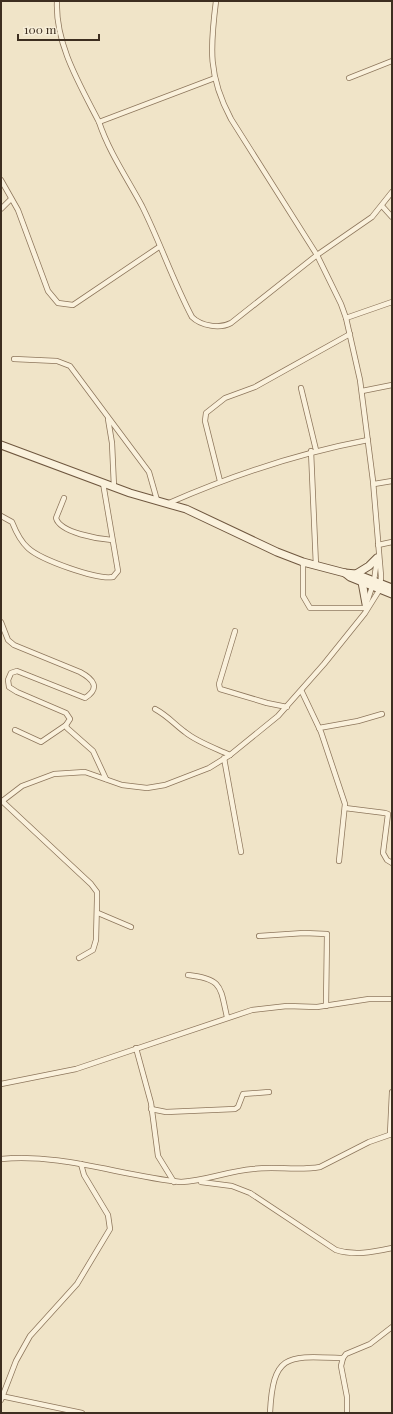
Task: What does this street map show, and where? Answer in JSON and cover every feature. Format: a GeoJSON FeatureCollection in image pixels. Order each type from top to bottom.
{"type":"FeatureCollection","features":[{"type":"Feature","properties":{"kind":"street"},"geometry":{"type":"LineString","coordinates":[[56,1],[57,22],[69,59],[99,122],[108,146],[142,207],[192,317],[204,324],[220,327],[226,326],[245,313],[317,255],[365,222],[382,206],[392,192]]}},
{"type":"Feature","properties":{"kind":"street"},"geometry":{"type":"LineString","coordinates":[[79,958],[94,948],[98,913],[96,892],[94,888],[2,801],[22,786],[54,774],[85,772],[135,788],[157,787],[178,778],[201,772],[230,755],[278,716],[302,692],[364,613],[380,587],[374,484],[362,391],[346,318],[341,304],[317,255],[231,119],[220,96],[215,78],[211,47],[216,1]]}},
{"type":"Feature","properties":{"kind":"street"},"geometry":{"type":"LineString","coordinates":[[349,78],[392,61]]}},
{"type":"Feature","properties":{"kind":"street"},"geometry":{"type":"LineString","coordinates":[[99,122],[215,78]]}},
{"type":"Feature","properties":{"kind":"street"},"geometry":{"type":"LineString","coordinates":[[1,180],[18,210],[48,292],[54,299],[63,305],[73,305],[159,247]]}},
{"type":"Feature","properties":{"kind":"street"},"geometry":{"type":"LineString","coordinates":[[1,209],[11,199]]}},
{"type":"Feature","properties":{"kind":"street"},"geometry":{"type":"LineString","coordinates":[[382,206],[392,217]]}},
{"type":"Feature","properties":{"kind":"street"},"geometry":{"type":"LineString","coordinates":[[346,318],[392,302]]}},
{"type":"Feature","properties":{"kind":"street"},"geometry":{"type":"LineString","coordinates":[[220,481],[209,440],[206,414],[225,398],[255,387],[350,334]]}},
{"type":"Feature","properties":{"kind":"street"},"geometry":{"type":"LineString","coordinates":[[14,359],[64,362],[74,371],[149,472],[157,500]]}},
{"type":"Feature","properties":{"kind":"street"},"geometry":{"type":"LineString","coordinates":[[362,391],[392,385]]}},
{"type":"Feature","properties":{"kind":"street"},"geometry":{"type":"LineString","coordinates":[[301,388],[314,451],[316,566]]}},
{"type":"Feature","properties":{"kind":"street"},"geometry":{"type":"LineString","coordinates":[[107,416],[112,443],[114,487]]}},
{"type":"Feature","properties":{"kind":"street"},"geometry":{"type":"LineString","coordinates":[[169,503],[220,481],[314,451],[368,440]]}},
{"type":"Feature","properties":{"kind":"street"},"geometry":{"type":"LineString","coordinates":[[1,445],[102,483],[169,503],[203,516],[276,552],[303,562],[345,573],[356,574],[392,594]]}},
{"type":"Feature","properties":{"kind":"street"},"geometry":{"type":"LineString","coordinates":[[374,484],[392,480]]}},
{"type":"Feature","properties":{"kind":"street"},"geometry":{"type":"LineString","coordinates":[[1,516],[12,522],[18,536],[34,553],[58,564],[108,578],[116,574],[118,571],[102,483]]}},
{"type":"Feature","properties":{"kind":"street"},"geometry":{"type":"LineString","coordinates":[[64,498],[56,518],[58,522],[84,536],[112,540]]}},
{"type":"Feature","properties":{"kind":"street"},"geometry":{"type":"LineString","coordinates":[[378,545],[392,542]]}},
{"type":"Feature","properties":{"kind":"street"},"geometry":{"type":"LineString","coordinates":[[356,574],[369,566],[378,556]]}},
{"type":"Feature","properties":{"kind":"street"},"geometry":{"type":"LineString","coordinates":[[364,613],[373,584],[378,556]]}},
{"type":"Feature","properties":{"kind":"street"},"geometry":{"type":"LineString","coordinates":[[303,562],[303,596],[310,608],[366,606]]}},
{"type":"Feature","properties":{"kind":"street"},"geometry":{"type":"LineString","coordinates":[[345,573],[362,582],[373,584]]}},
{"type":"Feature","properties":{"kind":"street"},"geometry":{"type":"LineString","coordinates":[[362,582],[366,606]]}},
{"type":"Feature","properties":{"kind":"street"},"geometry":{"type":"LineString","coordinates":[[380,587],[392,588]]}},
{"type":"Feature","properties":{"kind":"street"},"geometry":{"type":"LineString","coordinates":[[1,622],[8,640],[14,645],[89,676],[94,687],[92,692],[85,698],[14,671],[9,676],[8,682],[12,689],[66,713],[70,719],[66,725],[41,742],[15,730]]}},
{"type":"Feature","properties":{"kind":"street"},"geometry":{"type":"LineString","coordinates":[[235,630],[220,680],[220,689],[287,707]]}},
{"type":"Feature","properties":{"kind":"street"},"geometry":{"type":"LineString","coordinates":[[302,692],[319,728],[344,800],[345,808],[339,862]]}},
{"type":"Feature","properties":{"kind":"street"},"geometry":{"type":"LineString","coordinates":[[155,709],[168,716],[184,732],[230,755]]}},
{"type":"Feature","properties":{"kind":"street"},"geometry":{"type":"LineString","coordinates":[[319,728],[358,721],[382,714]]}},
{"type":"Feature","properties":{"kind":"street"},"geometry":{"type":"LineString","coordinates":[[66,725],[69,731],[92,751],[106,779]]}},
{"type":"Feature","properties":{"kind":"street"},"geometry":{"type":"LineString","coordinates":[[224,758],[241,852]]}},
{"type":"Feature","properties":{"kind":"street"},"geometry":{"type":"LineString","coordinates":[[345,808],[385,812],[388,814],[383,853],[387,860],[392,863]]}},
{"type":"Feature","properties":{"kind":"street"},"geometry":{"type":"LineString","coordinates":[[98,913],[132,927]]}},
{"type":"Feature","properties":{"kind":"street"},"geometry":{"type":"LineString","coordinates":[[259,936],[304,932],[327,934],[326,1006]]}},
{"type":"Feature","properties":{"kind":"street"},"geometry":{"type":"LineString","coordinates":[[188,975],[204,978],[217,984],[220,989],[227,1017]]}},
{"type":"Feature","properties":{"kind":"street"},"geometry":{"type":"LineString","coordinates":[[1,1084],[76,1069],[227,1017],[266,1008],[326,1006],[369,999],[392,999]]}},
{"type":"Feature","properties":{"kind":"street"},"geometry":{"type":"LineString","coordinates":[[136,1048],[151,1109],[158,1156],[174,1182]]}},
{"type":"Feature","properties":{"kind":"street"},"geometry":{"type":"LineString","coordinates":[[151,1109],[166,1112],[235,1109],[238,1107],[243,1094],[270,1092]]}},
{"type":"Feature","properties":{"kind":"street"},"geometry":{"type":"LineString","coordinates":[[1,1159],[39,1159],[81,1164],[174,1182],[198,1181],[251,1169],[270,1167],[320,1167],[369,1142],[391,1134],[392,1092]]}},
{"type":"Feature","properties":{"kind":"street"},"geometry":{"type":"LineString","coordinates":[[81,1164],[87,1180],[108,1215],[110,1229],[77,1284],[30,1336],[16,1361],[1,1397],[82,1413]]}},
{"type":"Feature","properties":{"kind":"street"},"geometry":{"type":"LineString","coordinates":[[198,1181],[232,1186],[250,1193],[336,1250],[361,1253],[392,1248]]}},
{"type":"Feature","properties":{"kind":"street"},"geometry":{"type":"LineString","coordinates":[[347,1413],[347,1397],[341,1366],[343,1358],[346,1354],[370,1344],[392,1327]]}},
{"type":"Feature","properties":{"kind":"street"},"geometry":{"type":"LineString","coordinates":[[270,1413],[273,1380],[281,1366],[292,1359],[301,1357],[343,1358]]}},
{"type":"Feature","properties":{"kind":"street"},"geometry":{"type":"LineString","coordinates":[[56,1413],[58,1408]]}}]}
